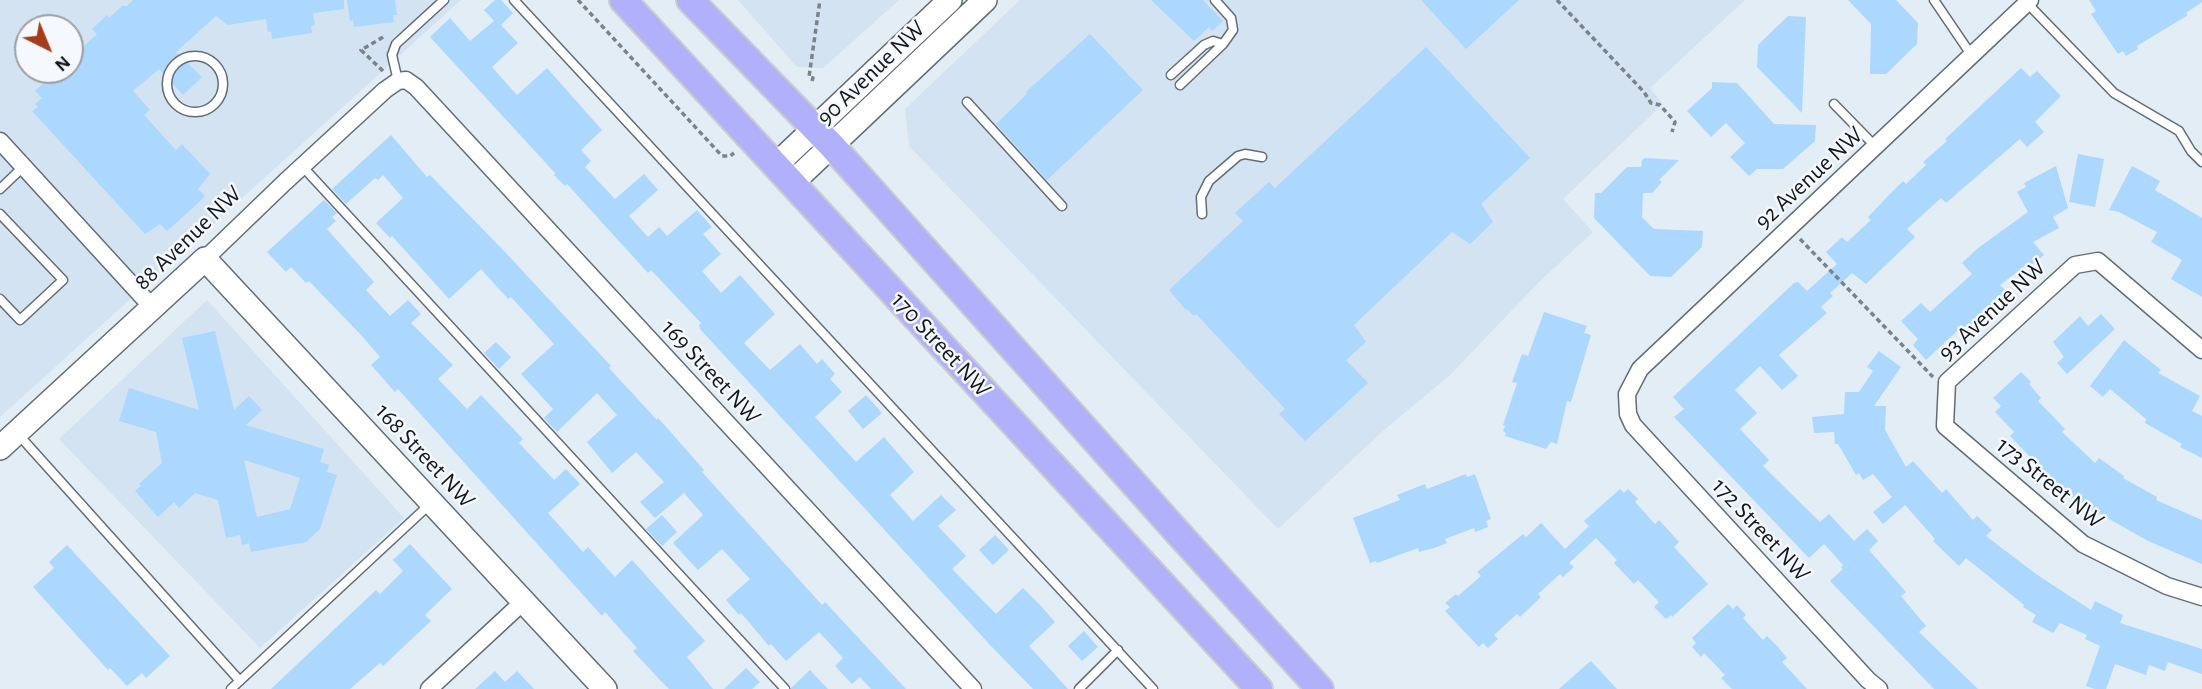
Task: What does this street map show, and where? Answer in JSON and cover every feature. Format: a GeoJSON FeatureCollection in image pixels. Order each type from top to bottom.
{"type":"FeatureCollection","features":[{"type":"Feature","properties":{"kind":"main road","name":"170 Street NW"},"geometry":{"type":"LineString","coordinates":[[623,0],[1259,689]]}},
{"type":"Feature","properties":{"kind":"main road"},"geometry":{"type":"LineString","coordinates":[[690,0],[710,12],[1320,689]]}},
{"type":"Feature","properties":{"kind":"street","name":"90 Avenue NW"},"geometry":{"type":"LineString","coordinates":[[824,137],[950,0]]}},
{"type":"Feature","properties":{"kind":"street","name":"90 Avenue NW"},"geometry":{"type":"LineString","coordinates":[[784,174],[985,0]]}},
{"type":"Feature","properties":{"kind":"street","name":"92 Avenue NW"},"geometry":{"type":"LineString","coordinates":[[1626,394],[1640,369],[2029,1]]}},
{"type":"Feature","properties":{"kind":"street","name":"169 Street NW"},"geometry":{"type":"LineString","coordinates":[[398,81],[406,80],[416,87],[973,689]]}},
{"type":"Feature","properties":{"kind":"street","name":"88 Avenue NW"},"geometry":{"type":"LineString","coordinates":[[8,441],[302,166],[398,81]]}},
{"type":"Feature","properties":{"kind":"street"},"geometry":{"type":"LineString","coordinates":[[0,141],[153,308]]}},
{"type":"Feature","properties":{"kind":"street","name":"168 Street NW"},"geometry":{"type":"LineString","coordinates":[[205,259],[605,689]]}},
{"type":"Feature","properties":{"kind":"street","name":"93 Avenue NW"},"geometry":{"type":"LineString","coordinates":[[1947,391],[1947,382],[2075,265],[2098,261],[2202,350]]}},
{"type":"Feature","properties":{"kind":"street","name":"173 Street NW"},"geometry":{"type":"LineString","coordinates":[[1947,391],[1945,426],[2083,544],[2167,586],[2202,597]]}},
{"type":"Feature","properties":{"kind":"street","name":"172 Street NW"},"geometry":{"type":"LineString","coordinates":[[1626,394],[1628,414],[1633,425],[1879,689]]}},
{"type":"Feature","properties":{"kind":"street"},"geometry":{"type":"LineString","coordinates":[[429,689],[524,601]]}},
{"type":"Feature","properties":{"kind":"lane"},"geometry":{"type":"LineString","coordinates":[[398,81],[392,55],[396,44],[444,0]]}},
{"type":"Feature","properties":{"kind":"lane"},"geometry":{"type":"LineString","coordinates":[[514,0],[1153,689]]}},
{"type":"Feature","properties":{"kind":"lane"},"geometry":{"type":"LineString","coordinates":[[1181,85],[1223,44],[1233,30],[1233,23],[1215,0]]}},
{"type":"Feature","properties":{"kind":"lane"},"geometry":{"type":"LineString","coordinates":[[1934,0],[1972,56]]}},
{"type":"Feature","properties":{"kind":"lane"},"geometry":{"type":"LineString","coordinates":[[2029,1],[2114,93],[2179,131],[2202,162]]}},
{"type":"Feature","properties":{"kind":"lane"},"geometry":{"type":"LineString","coordinates":[[1171,75],[1208,42],[1223,44]]}},
{"type":"Feature","properties":{"kind":"lane"},"geometry":{"type":"LineString","coordinates":[[185,57],[204,57],[219,69],[223,88],[215,104],[207,110],[189,112],[174,103],[166,87],[167,77],[177,62],[185,57]]}},
{"type":"Feature","properties":{"kind":"lane"},"geometry":{"type":"LineString","coordinates":[[967,103],[1062,206]]}},
{"type":"Feature","properties":{"kind":"lane"},"geometry":{"type":"LineString","coordinates":[[1835,104],[1876,147]]}},
{"type":"Feature","properties":{"kind":"lane"},"geometry":{"type":"LineString","coordinates":[[1202,214],[1201,197],[1209,181],[1238,156],[1245,154],[1262,157]]}},
{"type":"Feature","properties":{"kind":"lane"},"geometry":{"type":"LineString","coordinates":[[302,166],[785,689]]}},
{"type":"Feature","properties":{"kind":"lane"},"geometry":{"type":"LineString","coordinates":[[0,189],[23,167]]}},
{"type":"Feature","properties":{"kind":"lane"},"geometry":{"type":"LineString","coordinates":[[0,214],[63,280],[20,320],[0,299]]}},
{"type":"Feature","properties":{"kind":"lane"},"geometry":{"type":"LineString","coordinates":[[8,441],[240,681]]}},
{"type":"Feature","properties":{"kind":"lane"},"geometry":{"type":"LineString","coordinates":[[231,689],[432,503]]}},
{"type":"Feature","properties":{"kind":"lane"},"geometry":{"type":"LineString","coordinates":[[1079,689],[1118,650]]}},
{"type":"Feature","properties":{"kind":"path"},"geometry":{"type":"LineString","coordinates":[[578,0],[722,156],[730,156],[735,152]]}},
{"type":"Feature","properties":{"kind":"path"},"geometry":{"type":"LineString","coordinates":[[812,81],[813,78],[809,77],[820,0]]}},
{"type":"Feature","properties":{"kind":"path"},"geometry":{"type":"LineString","coordinates":[[1557,0],[1644,92],[1651,103],[1660,105],[1675,122],[1672,132]]}},
{"type":"Feature","properties":{"kind":"path"},"geometry":{"type":"LineString","coordinates":[[1790,228],[1947,391]]}},
{"type":"Feature","properties":{"kind":"shaded area"},"geometry":{"type":"Polygon","coordinates":[[[0,0],[461,0],[0,417],[0,0]]]}},
{"type":"Feature","properties":{"kind":"shaded area"},"geometry":{"type":"Polygon","coordinates":[[[738,0],[899,0],[823,68],[797,67],[738,0]]]}},
{"type":"Feature","properties":{"kind":"shaded area"},"geometry":{"type":"Polygon","coordinates":[[[1020,0],[1745,0],[1650,88],[1663,104],[1563,199],[1593,232],[1539,282],[1450,375],[1384,430],[1278,529],[909,146],[905,109],[1020,0]]]}},
{"type":"Feature","properties":{"kind":"shaded area"},"geometry":{"type":"Polygon","coordinates":[[[207,300],[404,518],[260,648],[59,439],[207,300]]]}},
{"type":"Feature","properties":{"kind":"building"},"geometry":{"type":"Polygon","coordinates":[[[133,0],[344,0],[344,9],[313,13],[315,25],[311,26],[312,33],[272,39],[266,19],[228,25],[216,16],[176,52],[202,77],[183,95],[159,69],[133,91],[150,110],[144,115],[173,147],[176,150],[182,144],[210,174],[198,189],[205,196],[196,205],[167,231],[160,224],[145,234],[32,111],[38,107],[35,104],[42,98],[35,91],[43,84],[84,84],[84,46],[97,34],[92,29],[107,15],[109,18],[122,6],[127,6],[133,0]]]}},
{"type":"Feature","properties":{"kind":"building"},"geometry":{"type":"Polygon","coordinates":[[[347,0],[395,0],[397,15],[393,15],[394,22],[354,27],[353,20],[350,21],[347,0]]]}},
{"type":"Feature","properties":{"kind":"building"},"geometry":{"type":"Polygon","coordinates":[[[495,0],[501,0],[513,13],[501,25],[518,43],[492,67],[517,95],[547,68],[602,130],[581,150],[591,161],[585,167],[615,199],[644,174],[658,190],[629,216],[648,237],[659,227],[667,236],[697,210],[712,227],[703,234],[721,254],[702,271],[721,293],[740,275],[775,314],[744,343],[770,370],[800,344],[817,364],[822,359],[835,374],[830,379],[842,392],[815,417],[856,462],[884,437],[914,472],[890,495],[913,521],[941,495],[956,510],[938,526],[966,556],[952,569],[996,614],[1023,588],[1040,605],[1055,622],[1029,646],[1068,689],[1033,689],[700,329],[701,323],[651,270],[648,273],[567,184],[565,186],[554,175],[430,37],[450,18],[470,41],[494,21],[484,10],[495,0]]]}},
{"type":"Feature","properties":{"kind":"building"},"geometry":{"type":"Polygon","coordinates":[[[1151,0],[1203,0],[1223,21],[1212,31],[1209,27],[1194,41],[1151,0]]]}},
{"type":"Feature","properties":{"kind":"building"},"geometry":{"type":"Polygon","coordinates":[[[1421,0],[1519,0],[1466,49],[1421,0]]]}},
{"type":"Feature","properties":{"kind":"building"},"geometry":{"type":"Polygon","coordinates":[[[1848,0],[1896,0],[1918,23],[1917,44],[1886,74],[1870,74],[1871,24],[1848,0]]]}},
{"type":"Feature","properties":{"kind":"building"},"geometry":{"type":"Polygon","coordinates":[[[2089,0],[2202,2],[2186,13],[2188,15],[2137,46],[2138,49],[2126,56],[2123,51],[2118,54],[2091,14],[2096,11],[2089,0]]]}},
{"type":"Feature","properties":{"kind":"building"},"geometry":{"type":"Polygon","coordinates":[[[1788,16],[1806,17],[1802,113],[1757,67],[1758,45],[1788,16]]]}},
{"type":"Feature","properties":{"kind":"building"},"geometry":{"type":"Polygon","coordinates":[[[1090,34],[1143,90],[1047,180],[996,124],[1026,92],[1090,34]]]}},
{"type":"Feature","properties":{"kind":"building"},"geometry":{"type":"Polygon","coordinates":[[[1426,47],[1530,158],[1481,204],[1493,222],[1470,244],[1452,232],[1354,325],[1366,342],[1346,360],[1368,383],[1305,441],[1279,414],[1285,409],[1196,314],[1194,316],[1186,310],[1169,290],[1243,221],[1235,213],[1269,182],[1275,188],[1426,47]]]}},
{"type":"Feature","properties":{"kind":"building"},"geometry":{"type":"Polygon","coordinates":[[[2021,68],[2030,77],[2037,71],[2061,96],[2035,122],[2044,132],[2027,147],[2020,139],[1946,203],[1941,198],[1907,229],[1915,237],[1866,284],[1852,273],[1830,293],[1833,296],[1821,307],[1827,313],[1779,355],[1798,376],[1782,390],[1760,366],[1735,390],[1757,413],[1740,429],[1769,460],[1763,466],[1820,522],[1829,514],[1854,541],[1867,529],[1878,541],[1869,550],[1906,592],[1901,596],[1926,626],[1919,632],[1978,689],[1934,689],[1830,581],[1843,569],[1843,565],[1824,544],[1809,558],[1674,417],[1684,409],[1673,397],[1794,283],[1798,282],[1807,291],[1837,264],[1826,252],[1842,237],[1847,242],[1871,220],[1868,217],[1886,198],[1903,181],[1906,184],[1926,165],[1923,162],[1947,141],[1945,139],[2021,68]]]}},
{"type":"Feature","properties":{"kind":"building"},"geometry":{"type":"Polygon","coordinates":[[[1712,82],[1737,83],[1774,124],[1816,125],[1815,141],[1783,169],[1757,169],[1749,176],[1730,157],[1745,143],[1726,123],[1711,137],[1687,111],[1712,88],[1712,82]]]}},
{"type":"Feature","properties":{"kind":"building"},"geometry":{"type":"Polygon","coordinates":[[[391,135],[427,177],[430,175],[505,252],[611,366],[609,368],[669,430],[704,470],[702,472],[822,605],[825,602],[906,689],[871,689],[860,677],[852,684],[835,666],[843,658],[819,632],[786,661],[771,644],[769,646],[726,600],[750,579],[722,549],[698,570],[673,543],[703,515],[684,493],[655,518],[640,502],[664,482],[636,452],[612,473],[587,442],[617,415],[597,393],[557,432],[544,418],[553,409],[521,374],[554,344],[511,297],[508,299],[481,269],[449,299],[392,236],[390,238],[376,223],[403,198],[383,175],[378,180],[375,178],[346,204],[332,189],[391,135]]]}},
{"type":"Feature","properties":{"kind":"building"},"geometry":{"type":"Polygon","coordinates":[[[2078,154],[2104,159],[2095,207],[2069,202],[2078,154]]]}},
{"type":"Feature","properties":{"kind":"building"},"geometry":{"type":"Polygon","coordinates":[[[1645,158],[1679,160],[1659,180],[1662,182],[1652,193],[1643,193],[1642,217],[1654,229],[1703,231],[1702,247],[1671,277],[1650,276],[1594,218],[1595,193],[1601,193],[1627,167],[1641,167],[1645,158]]]}},
{"type":"Feature","properties":{"kind":"building"},"geometry":{"type":"Polygon","coordinates":[[[2056,166],[2068,208],[2053,217],[2059,228],[2033,242],[2044,255],[2000,285],[2007,292],[1960,335],[1957,331],[1926,360],[1913,345],[1918,339],[1901,321],[1921,303],[1930,312],[1972,274],[1962,263],[2028,212],[2017,192],[2026,187],[2024,183],[2056,166]]]}},
{"type":"Feature","properties":{"kind":"building"},"geometry":{"type":"Polygon","coordinates":[[[2132,166],[2160,181],[2155,190],[2202,218],[2202,297],[2171,279],[2182,260],[2151,242],[2157,232],[2119,212],[2109,210],[2132,166]]]}},
{"type":"Feature","properties":{"kind":"building"},"geometry":{"type":"Polygon","coordinates":[[[324,200],[337,213],[332,217],[336,221],[327,229],[374,282],[366,290],[390,316],[408,300],[421,314],[411,323],[453,365],[438,379],[467,409],[481,395],[523,439],[519,443],[554,480],[566,469],[580,484],[548,513],[583,552],[588,547],[615,577],[632,560],[705,641],[687,657],[713,689],[669,689],[633,651],[637,648],[605,612],[602,616],[398,389],[395,392],[371,365],[380,357],[362,336],[309,281],[306,283],[291,267],[286,272],[267,252],[324,200]]]}},
{"type":"Feature","properties":{"kind":"building"},"geometry":{"type":"Polygon","coordinates":[[[1544,312],[1587,326],[1584,333],[1591,335],[1571,402],[1567,401],[1557,444],[1551,442],[1546,449],[1505,436],[1503,431],[1517,383],[1512,382],[1522,354],[1528,356],[1544,312]]]}},
{"type":"Feature","properties":{"kind":"building"},"geometry":{"type":"Polygon","coordinates":[[[2101,314],[2115,329],[2067,374],[2057,363],[2064,357],[2053,342],[2080,316],[2088,326],[2101,314]]]}},
{"type":"Feature","properties":{"kind":"building"},"geometry":{"type":"Polygon","coordinates":[[[215,331],[234,410],[249,396],[262,410],[246,425],[324,449],[320,462],[329,465],[327,472],[337,475],[320,529],[306,542],[251,552],[249,543],[242,545],[240,535],[226,538],[218,500],[195,493],[179,508],[174,502],[158,517],[135,491],[162,463],[156,432],[119,421],[129,388],[199,410],[182,338],[215,331]],[[244,460],[257,517],[290,509],[300,478],[244,460]]]}},
{"type":"Feature","properties":{"kind":"building"},"geometry":{"type":"Polygon","coordinates":[[[2124,340],[2161,370],[2158,373],[2200,396],[2192,411],[2202,416],[2202,458],[2180,447],[2182,444],[2145,423],[2146,419],[2110,389],[2103,397],[2090,386],[2124,340]]]}},
{"type":"Feature","properties":{"kind":"building"},"geometry":{"type":"Polygon","coordinates":[[[496,342],[511,357],[499,369],[484,353],[496,342]]]}},
{"type":"Feature","properties":{"kind":"building"},"geometry":{"type":"Polygon","coordinates":[[[1879,351],[1901,367],[1874,406],[1886,406],[1885,430],[1906,467],[1913,461],[1942,493],[1946,489],[1973,520],[1977,516],[1992,530],[1986,536],[2036,574],[2091,610],[2095,601],[2123,615],[2120,623],[2202,649],[2202,674],[2168,662],[2165,671],[2149,665],[2146,675],[2115,664],[2106,689],[2086,686],[2100,646],[2085,639],[2087,635],[2060,623],[2053,633],[2032,622],[2036,615],[1966,558],[1959,566],[1933,541],[1935,539],[1905,505],[1883,524],[1873,512],[1892,497],[1873,474],[1863,480],[1859,473],[1856,475],[1838,444],[1835,444],[1834,432],[1814,433],[1812,417],[1844,414],[1845,392],[1859,392],[1873,371],[1867,367],[1879,351]]]}},
{"type":"Feature","properties":{"kind":"building"},"geometry":{"type":"Polygon","coordinates":[[[2021,372],[2041,398],[2038,401],[2065,429],[2062,432],[2095,463],[2099,458],[2124,476],[2123,478],[2157,497],[2156,500],[2202,520],[2202,564],[2148,541],[2097,512],[2096,514],[2062,490],[2010,436],[2014,432],[1995,412],[2001,406],[1993,398],[2021,372]]]}},
{"type":"Feature","properties":{"kind":"building"},"geometry":{"type":"Polygon","coordinates":[[[866,395],[882,413],[863,429],[848,411],[866,395]]]}},
{"type":"Feature","properties":{"kind":"building"},"geometry":{"type":"Polygon","coordinates":[[[1466,474],[1467,477],[1475,474],[1491,519],[1486,521],[1488,527],[1475,532],[1474,528],[1445,539],[1447,543],[1434,548],[1419,552],[1418,548],[1370,563],[1353,518],[1400,500],[1397,495],[1425,484],[1427,489],[1466,474]]]}},
{"type":"Feature","properties":{"kind":"building"},"geometry":{"type":"Polygon","coordinates":[[[1620,489],[1624,493],[1628,489],[1638,499],[1635,502],[1655,524],[1659,520],[1679,542],[1674,547],[1708,584],[1672,617],[1671,615],[1666,619],[1654,607],[1659,602],[1638,580],[1634,584],[1614,563],[1617,560],[1596,538],[1569,563],[1574,567],[1563,577],[1560,574],[1538,594],[1541,597],[1520,617],[1517,614],[1494,635],[1498,639],[1488,648],[1483,643],[1479,647],[1445,611],[1450,607],[1445,603],[1456,594],[1458,596],[1481,576],[1477,572],[1523,534],[1526,537],[1541,523],[1565,549],[1589,526],[1584,521],[1620,489]]]}},
{"type":"Feature","properties":{"kind":"building"},"geometry":{"type":"Polygon","coordinates":[[[662,515],[677,532],[662,546],[646,529],[662,515]]]}},
{"type":"Feature","properties":{"kind":"building"},"geometry":{"type":"Polygon","coordinates":[[[995,535],[1009,550],[993,565],[979,550],[995,535]]]}},
{"type":"Feature","properties":{"kind":"building"},"geometry":{"type":"Polygon","coordinates":[[[410,544],[452,589],[425,615],[431,621],[383,666],[380,663],[350,689],[271,689],[376,590],[380,594],[403,571],[393,560],[410,544]]]}},
{"type":"Feature","properties":{"kind":"building"},"geometry":{"type":"Polygon","coordinates":[[[67,545],[170,656],[146,678],[142,673],[127,686],[110,668],[108,670],[33,587],[54,568],[49,562],[67,545]]]}},
{"type":"Feature","properties":{"kind":"building"},"geometry":{"type":"Polygon","coordinates":[[[1728,604],[1733,609],[1737,605],[1746,615],[1743,618],[1763,640],[1767,636],[1777,646],[1787,658],[1782,662],[1807,689],[1732,689],[1721,678],[1725,675],[1704,653],[1701,657],[1692,647],[1696,643],[1692,638],[1728,604]]]}},
{"type":"Feature","properties":{"kind":"building"},"geometry":{"type":"Polygon","coordinates":[[[1084,631],[1098,647],[1082,661],[1068,646],[1084,631]]]}},
{"type":"Feature","properties":{"kind":"building"},"geometry":{"type":"Polygon","coordinates":[[[1591,661],[1617,689],[1559,689],[1586,665],[1591,661]]]}},
{"type":"Feature","properties":{"kind":"building"},"geometry":{"type":"Polygon","coordinates":[[[746,668],[760,682],[752,689],[724,689],[746,668]]]}},
{"type":"Feature","properties":{"kind":"building"},"geometry":{"type":"Polygon","coordinates":[[[810,670],[828,689],[791,689],[791,688],[810,670]]]}},
{"type":"Feature","properties":{"kind":"building"},"geometry":{"type":"Polygon","coordinates":[[[495,671],[505,682],[517,671],[534,689],[475,689],[495,671]]]}}]}
